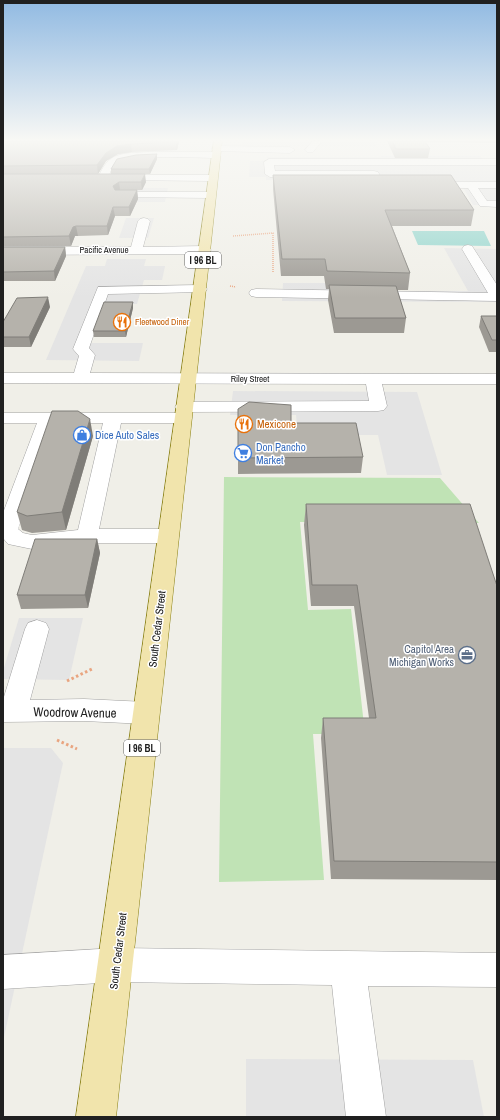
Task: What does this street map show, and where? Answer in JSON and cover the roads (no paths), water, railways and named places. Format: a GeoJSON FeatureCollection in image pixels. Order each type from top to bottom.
{"type":"FeatureCollection","features":[{"type":"Feature","properties":{"kind":"main road","name":"South Cedar Street"},"geometry":{"type":"LineString","coordinates":[[96,1117],[211,195]]}},
{"type":"Feature","properties":{"kind":"street"},"geometry":{"type":"LineString","coordinates":[[477,193],[484,204],[497,204]]}},
{"type":"Feature","properties":{"kind":"street"},"geometry":{"type":"LineString","coordinates":[[120,195],[211,195]]}},
{"type":"Feature","properties":{"kind":"street"},"geometry":{"type":"LineString","coordinates":[[136,250],[144,221]]}},
{"type":"Feature","properties":{"kind":"street"},"geometry":{"type":"LineString","coordinates":[[468,249],[497,296]]}},
{"type":"Feature","properties":{"kind":"street","name":"Pacific Avenue"},"geometry":{"type":"LineString","coordinates":[[3,251],[204,250]]}},
{"type":"Feature","properties":{"kind":"street"},"geometry":{"type":"LineString","coordinates":[[81,378],[87,355],[81,349],[103,290],[200,289]]}},
{"type":"Feature","properties":{"kind":"street"},"geometry":{"type":"LineString","coordinates":[[256,293],[497,296]]}},
{"type":"Feature","properties":{"kind":"street","name":"Riley Street"},"geometry":{"type":"LineString","coordinates":[[3,378],[497,379]]}},
{"type":"Feature","properties":{"kind":"street"},"geometry":{"type":"LineString","coordinates":[[258,407],[260,379]]}},
{"type":"Feature","properties":{"kind":"street"},"geometry":{"type":"LineString","coordinates":[[3,418],[112,418],[258,407],[378,406],[373,379]]}},
{"type":"Feature","properties":{"kind":"street"},"geometry":{"type":"LineString","coordinates":[[48,418],[7,530],[16,539],[32,542],[87,536],[168,536]]}},
{"type":"Feature","properties":{"kind":"street"},"geometry":{"type":"LineString","coordinates":[[87,536],[112,418]]}},
{"type":"Feature","properties":{"kind":"street"},"geometry":{"type":"LineString","coordinates":[[8,711],[37,630]]}},
{"type":"Feature","properties":{"kind":"street","name":"Woodrow Avenue"},"geometry":{"type":"LineString","coordinates":[[8,711],[84,710],[146,713]]}},
{"type":"Feature","properties":{"kind":"street"},"geometry":{"type":"LineString","coordinates":[[3,972],[116,965],[497,970]]}},
{"type":"Feature","properties":{"kind":"street"},"geometry":{"type":"LineString","coordinates":[[348,968],[366,1117]]}},
{"type":"Feature","properties":{"kind":"place","name":"Fleetwood Diner"},"geometry":{"type":"Point","coordinates":[122,322]}},
{"type":"Feature","properties":{"kind":"place","name":"Mexicone"},"geometry":{"type":"Point","coordinates":[244,424]}},
{"type":"Feature","properties":{"kind":"place","name":"Dice Auto Sales"},"geometry":{"type":"Point","coordinates":[82,435]}},
{"type":"Feature","properties":{"kind":"place","name":"Don Pancho Market"},"geometry":{"type":"Point","coordinates":[243,453]}},
{"type":"Feature","properties":{"kind":"place","name":"Capitol Area Michigan Works"},"geometry":{"type":"Point","coordinates":[467,655]}}]}
